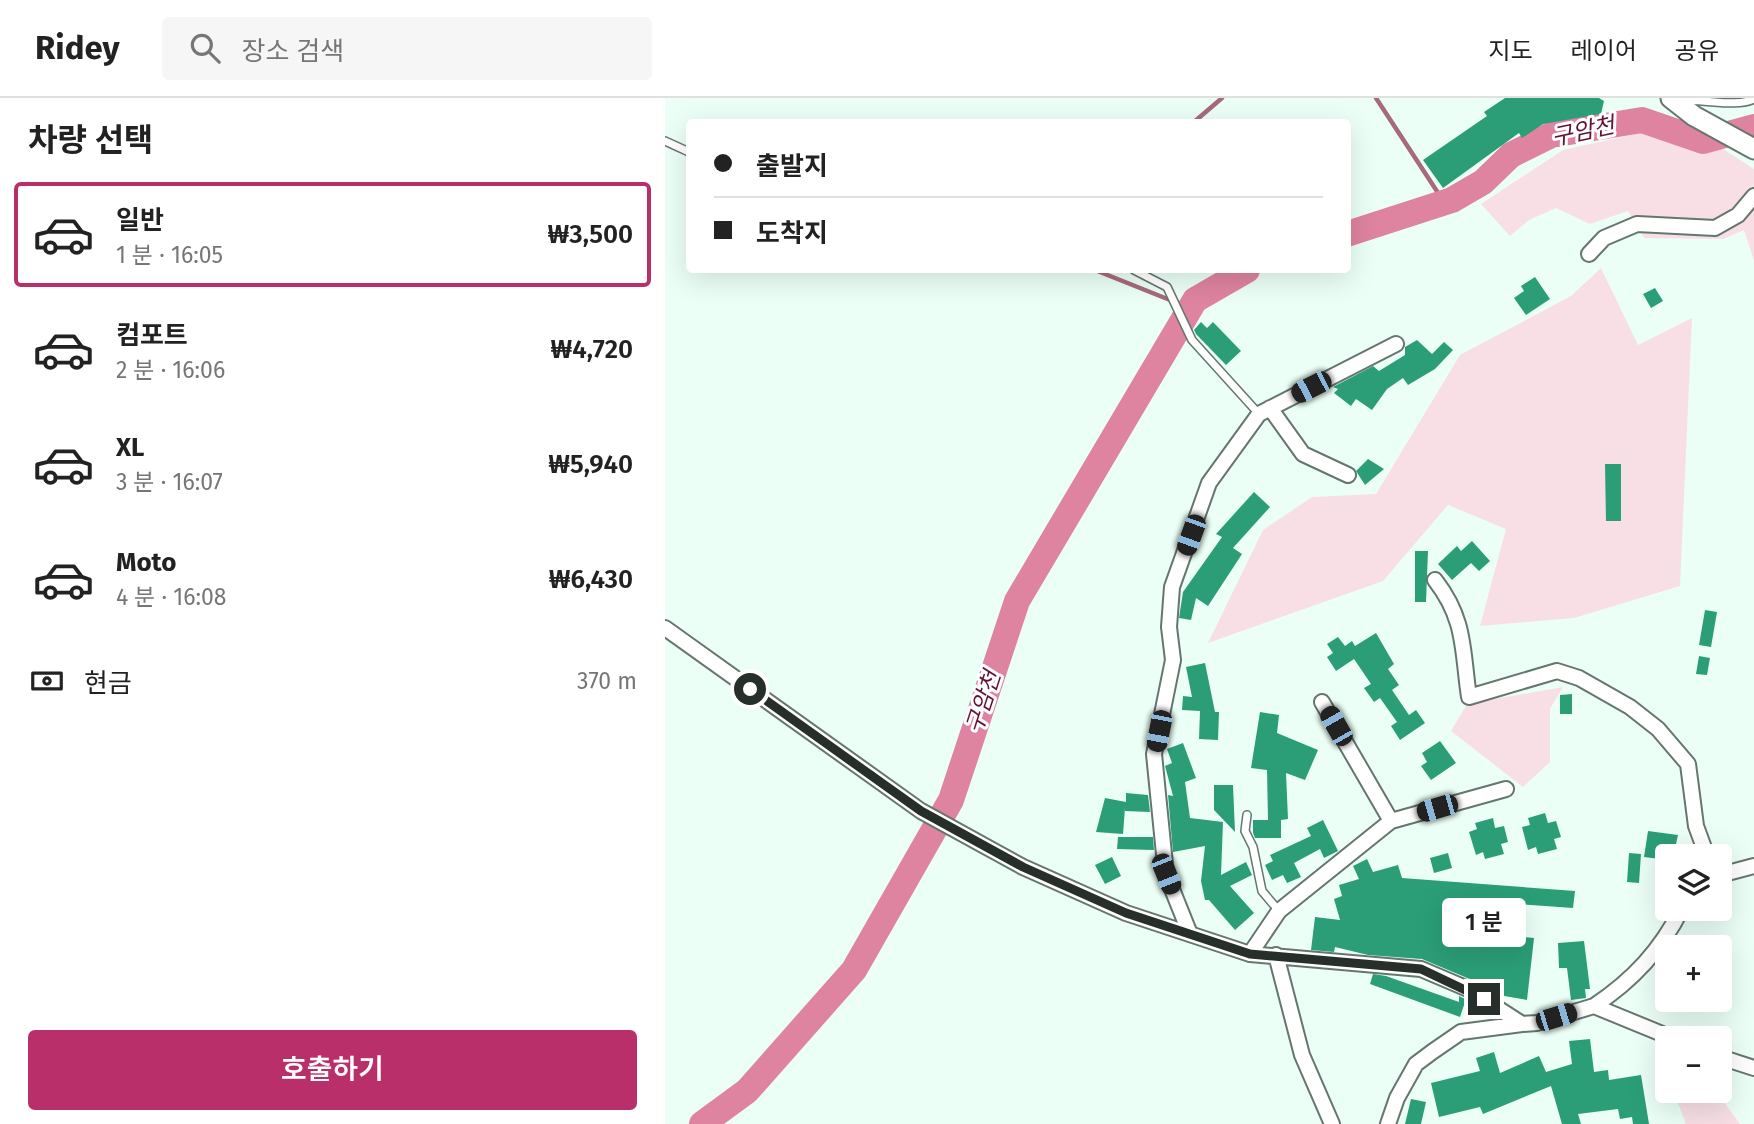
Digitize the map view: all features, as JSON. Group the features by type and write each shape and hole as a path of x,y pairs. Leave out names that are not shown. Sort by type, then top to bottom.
{"street":[{"path":"1673,100 1694,116 1754,149"},
{"path":"1590,254 1604,238 1637,224 1715,228 1738,215 1754,196"},
{"path":"1190,934 1166,874 1154,754 1173,660 1169,627 1172,587 1209,483 1264,411 1397,344"},
{"path":"1264,411 1303,454 1348,475"},
{"path":"1435,580 1447,596 1462,631 1469,697 1557,671 1579,678 1630,707 1658,729 1688,764 1696,826 1703,844"},
{"path":"665,628 921,811 1034,873 1126,913 1250,954 1421,969 1468,989 1522,1024"},
{"path":"1322,702 1391,821"},
{"path":"1250,954 1279,911 1391,821 1506,789"},
{"path":"1732,872 1754,866"},
{"path":"1388,1124 1397,1098 1416,1064 1431,1052 1461,1032 1537,1023 1594,1006 1624,986 1645,965 1674,921"},
{"path":"1276,955 1302,1055 1332,1124"},
{"path":"1594,1006 1655,1031"},
{"path":"1732,1061 1754,1068"}],"lane":[{"path":"1673,100 1698,98 1743,104 1754,99"},
{"path":"665,141 686,151"},
{"path":"1140,273 1167,287 1192,340 1264,411"},
{"path":"1247,815 1245,831 1253,847 1262,891 1279,911"}],"shaded area":[{"path":"1754,117 1754,135 1731,123"},
{"path":"1645,132 1701,150 1723,149 1754,169 1754,261 1744,230 1723,239 1644,238 1628,211 1590,224 1556,208 1529,220 1510,236 1481,204 1563,150"},
{"path":"1601,268 1638,345 1692,318 1680,586 1574,618 1480,626 1506,529 1448,505 1383,581 1208,643 1263,530 1312,497 1376,494 1460,355 1571,296"},
{"path":"1563,687 1550,709 1550,762 1523,787 1451,731 1467,704"},
{"path":"1678,1103 1725,1103 1740,1124 1686,1124"}],"building":[{"path":"1505,98 1599,98 1604,101 1601,114 1543,124 1522,138 1519,133 1443,188 1423,160 1487,116 1484,112"},
{"path":"1535,277 1550,299 1526,315 1514,298 1524,291 1521,286"},
{"path":"1655,288 1663,301 1651,308 1643,294"},
{"path":"1201,322 1207,328 1213,322 1241,351 1226,365 1196,334 1194,330"},
{"path":"1417,340 1432,354 1444,342 1453,350 1435,369 1408,385 1403,378 1387,389 1372,410 1356,399 1351,406 1334,393 1338,389 1333,387 1373,366 1379,371 1405,355 1405,347"},
{"path":"1368,459 1384,469 1365,485 1356,471"},
{"path":"1605,464 1621,464 1621,521 1606,521"},
{"path":"1254,492 1270,507 1233,548 1242,554 1208,606 1196,598 1191,620 1179,618 1183,592 1222,537 1216,534"},
{"path":"1472,541 1490,561 1479,571 1471,563 1452,580 1438,564 1457,546 1461,551"},
{"path":"1415,551 1428,551 1426,602 1415,602"},
{"path":"1705,610 1717,612 1711,647 1699,645"},
{"path":"1376,633 1394,664 1388,669 1399,685 1392,690 1409,715 1416,710 1425,723 1400,740 1391,726 1397,722 1380,698 1374,702 1364,688 1371,684 1354,659 1336,671 1327,657 1333,653 1327,644 1338,637 1345,646 1352,641 1355,646"},
{"path":"1699,656 1710,658 1707,675 1696,674"},
{"path":"1205,663 1215,712 1219,712 1218,740 1199,739 1200,711 1182,710 1183,696 1192,697 1186,667"},
{"path":"1572,694 1572,714 1560,714 1560,695"},
{"path":"1260,712 1279,715 1277,733 1318,750 1305,780 1286,773 1288,819 1281,820 1281,838 1255,838 1253,833 1253,820 1268,820 1267,770 1251,768"},
{"path":"1440,741 1456,763 1431,780 1421,766 1427,762 1422,753"},
{"path":"1183,743 1196,778 1185,782 1190,818 1223,822 1221,875 1246,862 1252,875 1230,886 1254,913 1235,930 1209,900 1205,900 1201,881 1205,846 1173,852 1168,795 1173,796 1165,766 1172,763 1167,749"},
{"path":"1214,785 1233,785 1235,832 1214,810"},
{"path":"1126,793 1148,795 1150,812 1125,811 1125,808 1123,834 1096,832 1105,798 1126,802"},
{"path":"1545,813 1548,823 1556,821 1561,837 1554,839 1557,849 1538,854 1536,847 1528,850 1522,827 1530,825 1528,818"},
{"path":"1493,818 1495,828 1504,826 1508,842 1501,844 1504,854 1485,859 1483,852 1476,855 1469,832 1477,829 1475,823"},
{"path":"1323,820 1338,851 1324,858 1320,849 1294,863 1301,877 1287,883 1283,875 1272,880 1265,865 1273,861 1270,855 1311,836 1307,828"},
{"path":"1648,831 1678,835 1676,844 1655,844 1655,858 1644,857"},
{"path":"1118,837 1153,837 1154,850 1117,849"},
{"path":"1448,853 1452,868 1434,873 1430,858"},
{"path":"1629,853 1641,854 1639,883 1627,882"},
{"path":"1112,857 1121,876 1105,884 1095,865"},
{"path":"1367,859 1373,872 1398,865 1402,878 1575,891 1573,908 1517,904 1513,936 1534,938 1527,1000 1493,994 1472,980 1422,959 1368,955 1335,947 1334,952 1311,950 1315,917 1340,920 1334,899 1342,896 1339,885 1359,879 1353,866"},
{"path":"1584,941 1590,989 1585,989 1586,998 1571,1000 1567,968 1559,968 1558,943"},
{"path":"1373,974 1386,976 1459,1002 1459,996 1466,999 1460,1017 1370,984"},
{"path":"1590,1039 1594,1072 1608,1070 1609,1080 1641,1075 1649,1124 1633,1124 1632,1117 1620,1119 1618,1109 1578,1114 1581,1124 1562,1124 1551,1086 1483,1114 1480,1107 1439,1117 1431,1083 1480,1071 1476,1058 1494,1052 1500,1073 1539,1056 1546,1072 1572,1064 1569,1041"},
{"path":"1411,1099 1426,1102 1421,1124 1405,1124"}],"waterway":[{"path":"1198,119 1222,98"},
{"path":"1376,98 1444,202"},
{"name":"구암천","path":"1351,233 1452,200 1483,182 1511,155 1551,135 1642,120 1703,141 1754,127"},
{"path":"1102,273 1190,308"},
{"name":"구암천","path":"702,1124 747,1091 854,970 951,800 1017,601 1195,300 1242,273"}],"route":[{"path":"750,689 921,811 1023,867 1126,913 1228,949 1250,954 1380,963 1421,969 1468,989 1484,999"}]}
